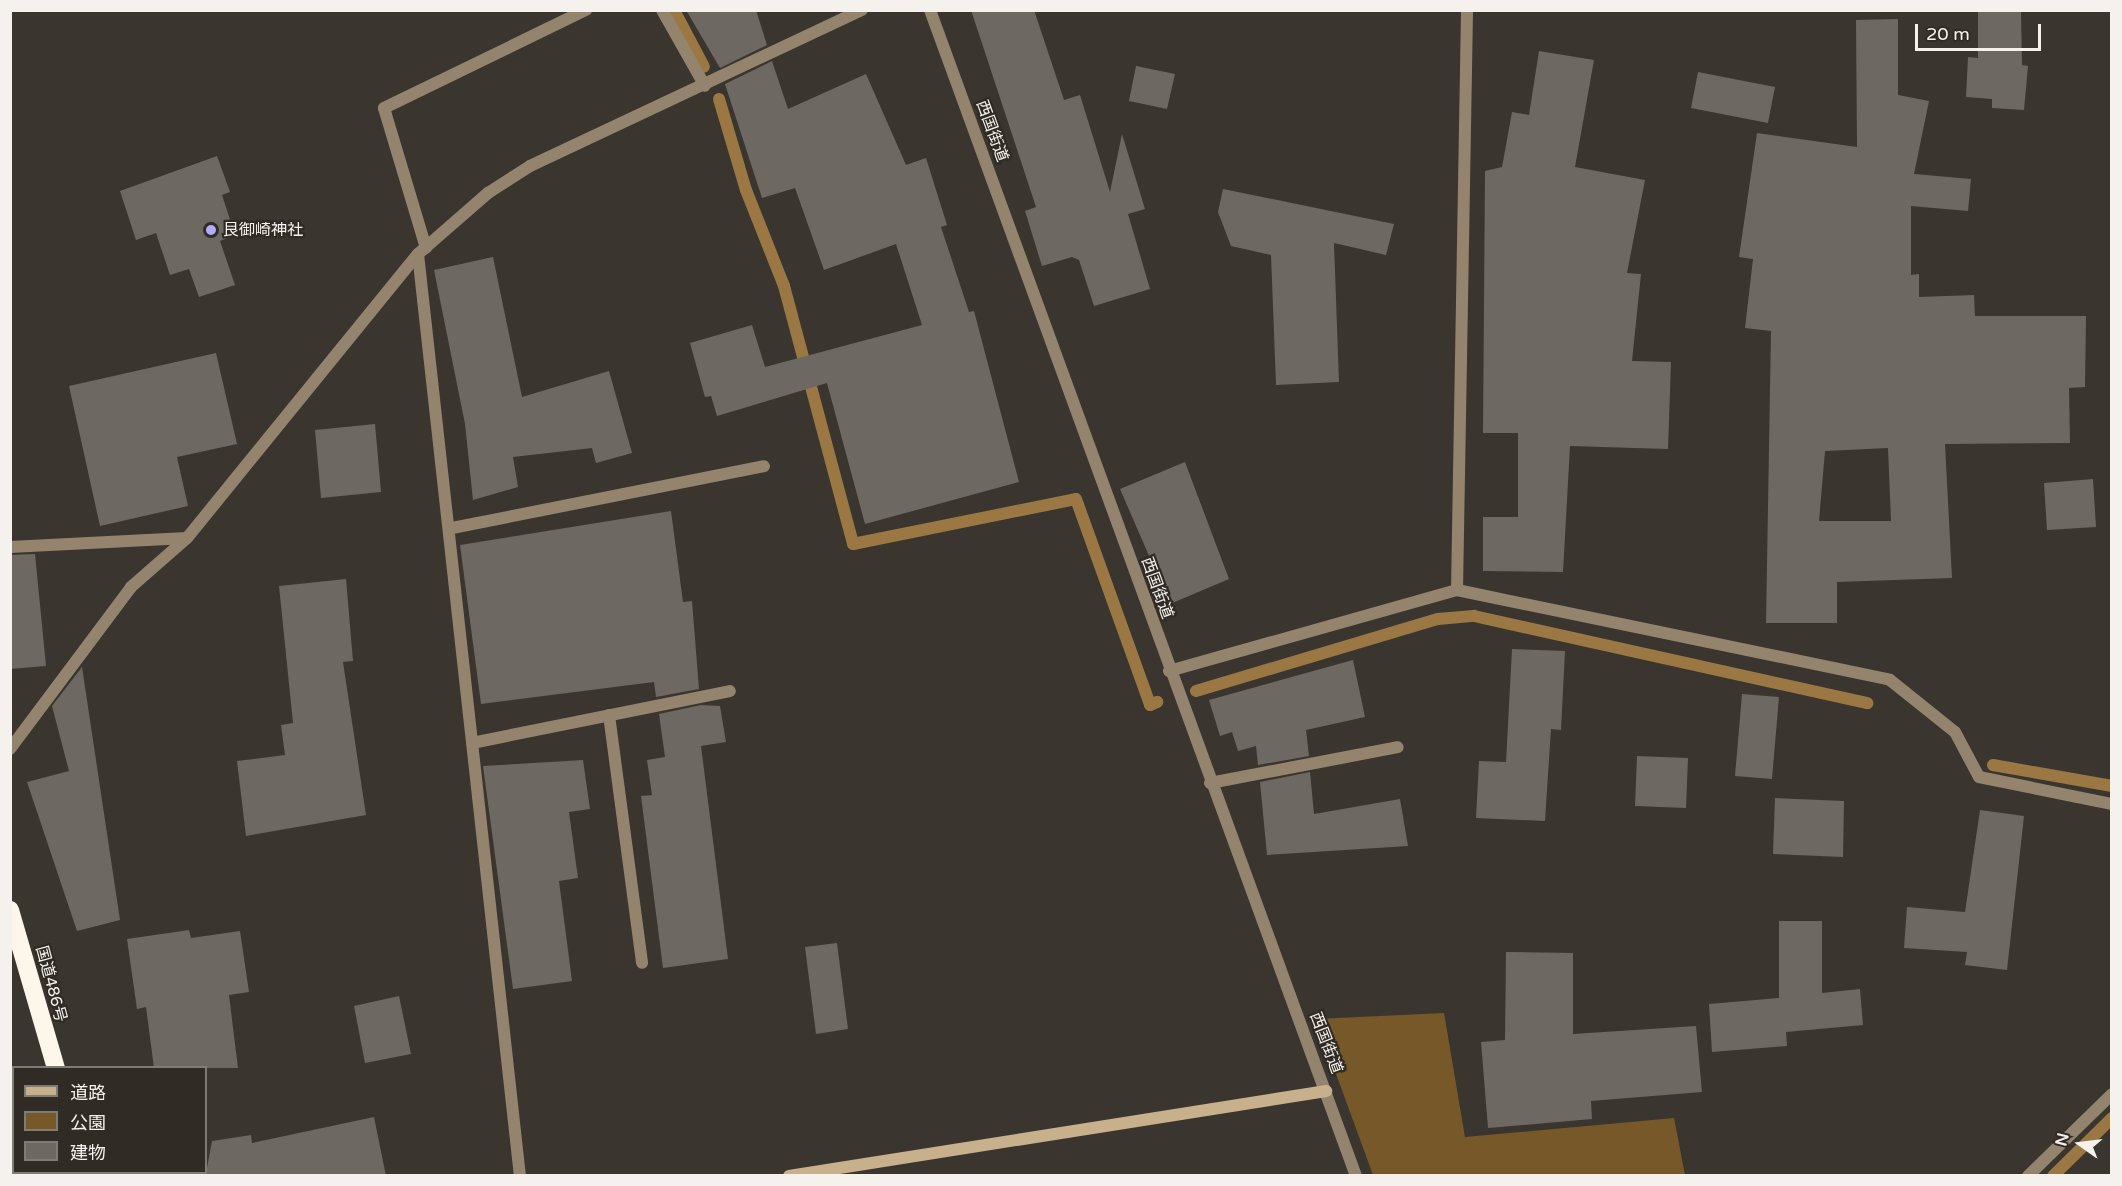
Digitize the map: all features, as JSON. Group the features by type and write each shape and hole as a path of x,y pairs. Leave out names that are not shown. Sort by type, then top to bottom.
{"highway":[{"name":"国道486号","path":"10,910 55,1066"}],"street":[{"path":"520,1176 448,544 452,528 422,251 384,108 586,10"},
{"path":"662,10 705,86"},
{"path":"10,749 131,587 187,538 422,251 488,193 530,166 705,86 862,10"},
{"name":"西国街道","path":"930,10 1169,671 1356,1176"},
{"path":"1457,590 1467,10"},
{"path":"452,528 764,466"},
{"path":"10,547 187,538"},
{"path":"1169,671 1457,590 1890,680 1955,732 1980,777 2112,804"},
{"path":"472,743 730,691"},
{"path":"609,715 642,963"},
{"path":"1210,783 1398,747"},
{"path":"789,1176 1326,1091"},
{"path":"2028,1176 2112,1094"}],"green space":[{"path":"1444,1013 1465,1137 1674,1118 1685,1175 1373,1175 1316,1019"}],"building":[{"path":"686,10 756,10 767,45 720,68"},
{"path":"971,10 1034,10 1064,100 1080,95 1110,192 1122,134 1145,209 1128,214 1150,289 1094,306 1079,260 1072,257 1042,266 1025,211 1036,207"},
{"path":"1978,10 2021,10 2022,65 2028,66 2024,110 1992,108 1992,99 1966,97 1968,57 1978,58"},
{"path":"1898,19 1898,95 1929,101 1914,174 1971,179 1968,211 1911,206 1911,275 1919,274 1919,297 1974,295 1975,316 2086,316 2085,387 2069,388 2070,443 1945,444 1952,578 1837,582 1837,623 1766,623 1771,331 1745,328 1753,259 1739,257 1757,133 1857,147 1856,20","holes":["1888,448 1891,521 1819,521 1825,451"]},
{"path":"1539,51 1594,60 1575,167 1645,180 1627,273 1641,274 1632,361 1671,362 1668,449 1570,446 1563,572 1483,571 1483,517 1518,517 1518,433 1483,433 1485,171 1502,167 1512,112 1529,115"},
{"path":"772,61 788,109 866,74 906,165 926,158 947,225 941,227 969,312 974,311 1019,482 865,524 827,383 717,416 711,396 705,397 690,343 752,325 765,367 922,325 896,244 824,270 795,188 762,198 725,84"},
{"path":"1136,66 1175,74 1167,109 1129,101"},
{"path":"1698,72 1775,87 1768,123 1691,108"},
{"name":"艮御崎神社","path":"217,156 230,192 222,195 235,235 220,241 235,285 199,297 189,269 170,275 156,233 136,240 120,191"},
{"path":"1223,189 1394,224 1386,255 1334,243 1339,382 1276,385 1271,255 1231,246 1218,212"},
{"path":"493,257 522,397 609,371 632,453 596,463 592,448 513,457 518,487 473,500 465,424 434,270"},
{"path":"216,353 237,444 177,457 188,506 100,526 69,386"},
{"path":"375,424 381,492 321,498 315,430"},
{"path":"1185,462 1229,579 1170,604 1120,489"},
{"path":"2093,479 2096,527 2047,530 2044,483"},
{"path":"671,511 683,602 692,601 699,689 656,697 654,682 481,704 460,545"},
{"path":"35,554 46,666 10,669 10,555"},
{"path":"346,579 353,661 343,662 366,815 246,836 237,761 285,755 281,725 293,723 279,586"},
{"path":"1512,649 1565,651 1561,730 1551,729 1545,821 1476,818 1479,761 1506,762"},
{"path":"1353,660 1365,717 1306,730 1309,756 1258,765 1256,746 1238,751 1232,732 1220,736 1209,700"},
{"path":"82,667 120,920 77,931 27,782 69,771 52,706"},
{"path":"1742,694 1779,697 1772,779 1735,776"},
{"path":"701,705 720,706 726,742 701,746 728,959 663,968 641,796 652,795 647,760 665,757 659,714"},
{"path":"1637,756 1688,758 1686,808 1635,806"},
{"path":"583,760 590,809 569,812 578,878 559,881 572,981 513,989 483,766"},
{"path":"1310,772 1314,814 1400,799 1408,846 1267,855 1260,782"},
{"path":"1775,798 1844,801 1843,857 1773,854"},
{"path":"1980,810 2024,816 2007,970 1965,965 1967,952 1904,948 1907,907 1965,912"},
{"path":"1779,921 1822,921 1822,993 1860,989 1863,1025 1786,1032 1787,1046 1712,1052 1709,1004 1779,998"},
{"path":"189,930 191,938 240,931 249,992 229,995 238,1068 154,1066 146,1007 137,1009 127,939"},
{"path":"837,943 848,1029 816,1034 805,947"},
{"path":"1506,952 1573,953 1573,1034 1696,1026 1702,1092 1591,1101 1592,1119 1488,1128 1481,1042 1505,1040"},
{"path":"399,996 411,1054 365,1063 354,1006"},
{"path":"374,1117 386,1176 170,1176 207,1174 212,1141 251,1135 252,1143"}],"waterway":[{"path":"674,10 704,67"},
{"path":"719,99 746,190 784,286 853,544 1076,499 1150,705 1157,702"},
{"path":"1196,691 1438,619 1474,616 1867,703"},
{"path":"1993,765 2112,786"},
{"path":"2053,1176 2112,1118"}],"place":[{"name":"艮御崎神社","path":"211,230"}]}
